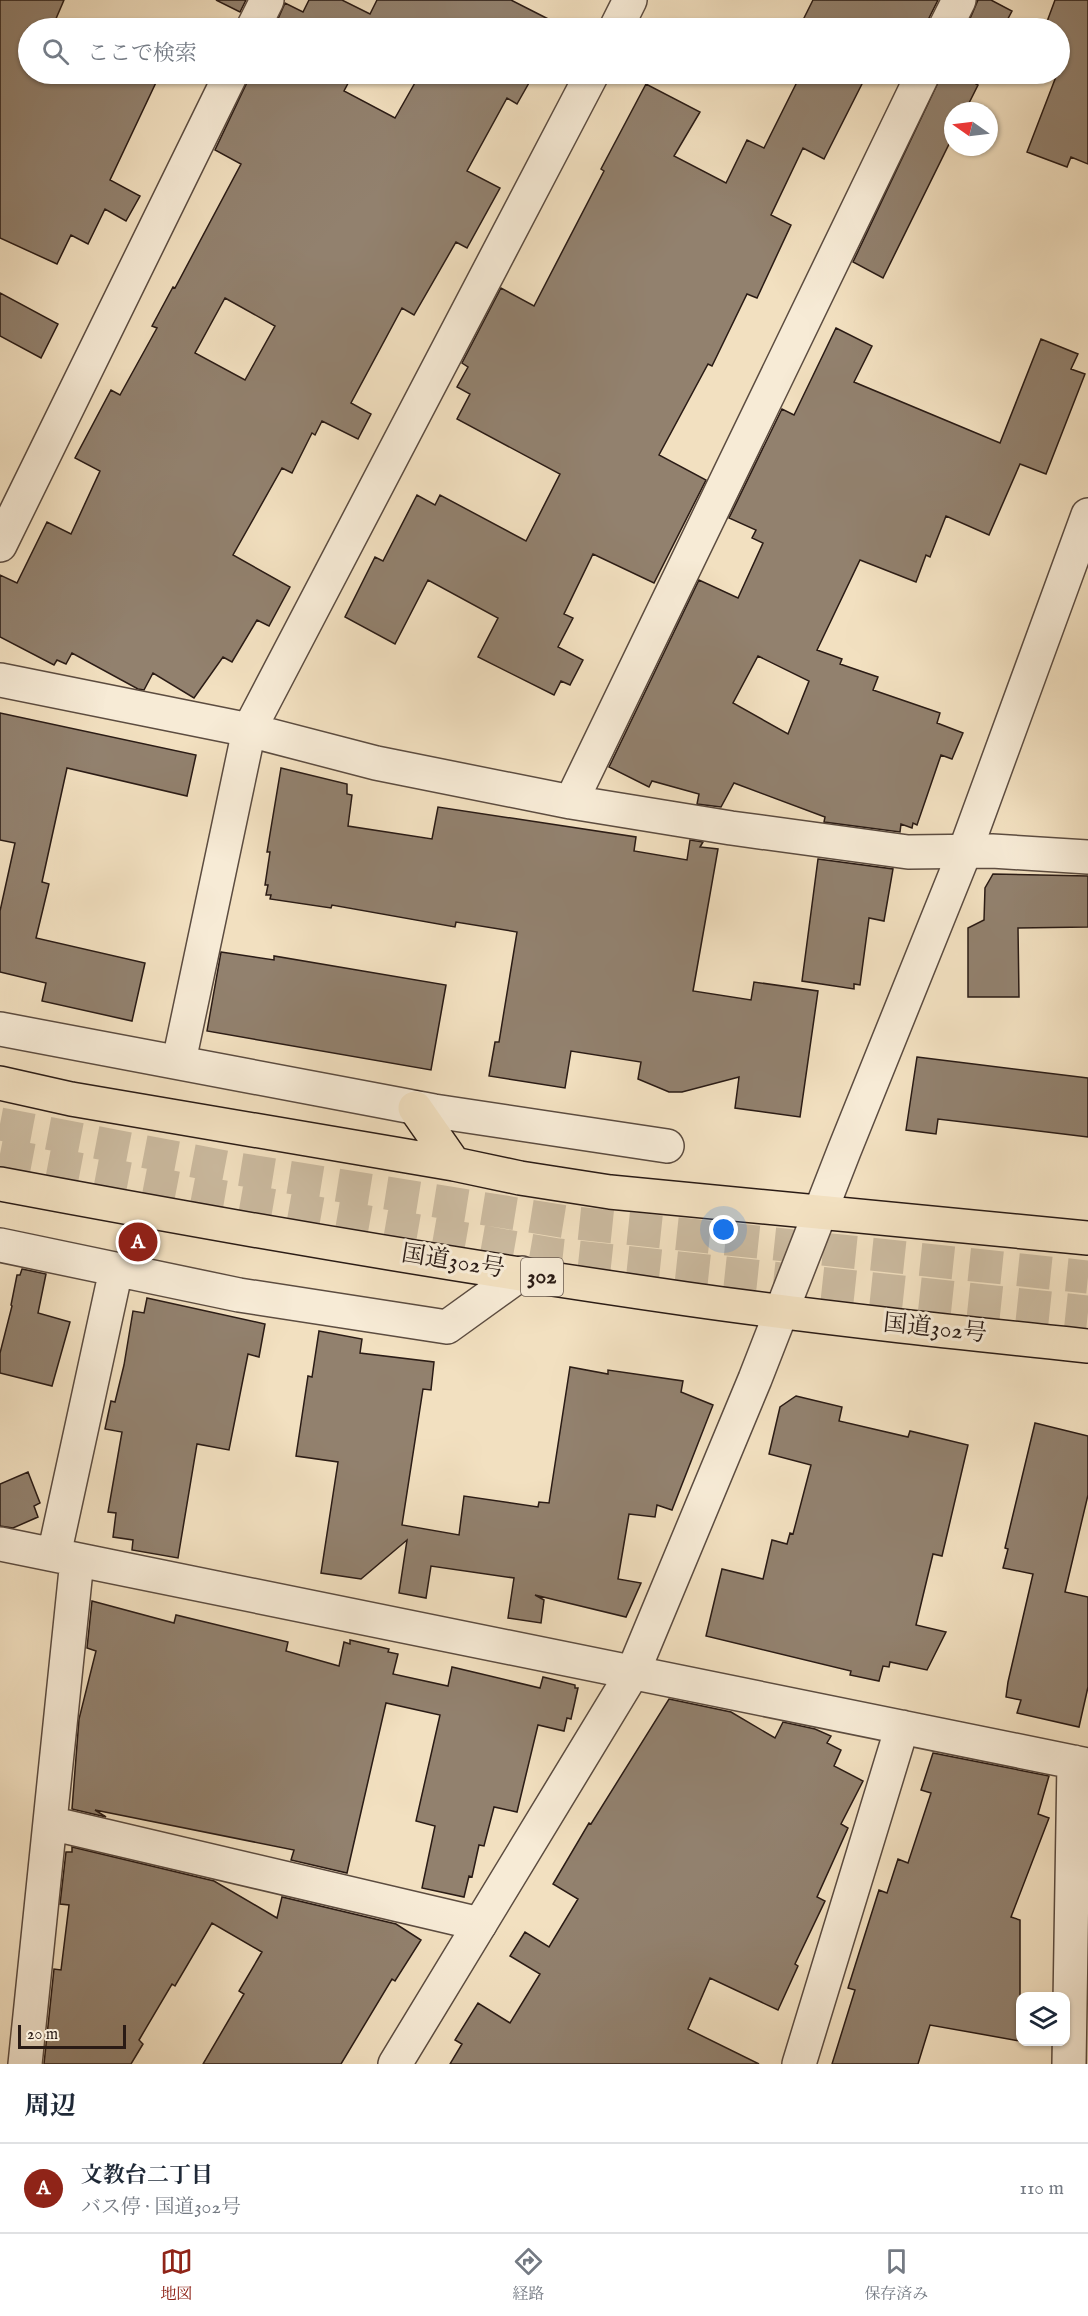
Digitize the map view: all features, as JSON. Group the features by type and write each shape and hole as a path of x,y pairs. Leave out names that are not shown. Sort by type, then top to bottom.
{"highway":[{"path":"0,1083 71,1099 610,1192 1088,1238"},
{"path":"415,1107 454,1164"},
{"name":"国道302号","path":"0,1184 253,1230 676,1298 1088,1346"},
{"path":"1055,1235 1088,1221"}],"street":[{"path":"259,18 267,0"},
{"path":"621,18 630,0"},
{"path":"950,18 959,0"},
{"path":"0,545 226,84"},
{"path":"179,1061 249,730 587,84"},
{"path":"571,802 918,84"},
{"path":"395,2064 633,1672 782,1311 965,851 1088,514"},
{"path":"0,680 249,730 376,764 571,802 731,828 908,852 965,851 1088,857"},
{"path":"0,1029 415,1107 667,1146"},
{"path":"0,1245 239,1295 447,1328 522,1273"},
{"path":"25,2064 50,1823 66,1557 116,1270"},
{"path":"0,1544 1081,1764 1068,2064"},
{"path":"799,2064 902,1727"},
{"path":"50,1823 480,1924"}],"building":[{"path":"0,0 64,0 56,18 18,18 18,84 155,84 110,180 140,196 126,221 105,209 88,244 71,235 57,264 0,238"},
{"path":"216,0 246,0 240,12"},
{"path":"309,0 342,0 370,14 377,0 511,0 546,18 278,18 285,3 303,12"},
{"path":"813,0 938,0 929,18 804,18"},
{"path":"978,0 991,0 1012,11 1008,18 970,18"},
{"path":"1055,0 1088,0 1088,164 1071,157 1067,167 1027,152 1053,84 1070,84 1070,18 1048,18"},
{"path":"246,84 348,84 344,91 395,118 414,84 528,84 517,104 507,98 467,171 500,188 467,248 456,242 414,315 402,308 351,403 371,414 358,439 322,421 315,435 312,433 292,473 282,468 233,555 290,587 269,626 257,620 232,662 223,657 194,698 153,673 144,690 138,689 72,653 66,664 57,660 54,665 0,637 0,575 17,583 47,522 71,534 100,471 75,458 111,390 120,395 157,328 152,326 173,287 175,288 241,164 215,150","holes":["225,298 275,326 245,380 195,353"]},
{"path":"646,84 700,112 674,156 726,183 747,140 764,148 796,84 862,84 824,159 803,148 771,215 791,225 757,298 747,294 712,366 708,364 659,455 706,480 654,583 593,554 564,614 573,618 558,647 583,660 570,685 561,681 554,695 478,657 498,618 428,580 395,644 345,617 375,557 383,561 417,495 435,505 440,495 526,541 560,474 457,419 470,394 457,387 468,367 462,363 501,288 534,306 604,171 601,169"},
{"path":"937,84 976,84 978,85 970,102 944,102 944,154 883,278 853,262"},
{"path":"0,293 58,324 41,358 0,336"},
{"path":"836,328 872,346 854,382 1000,443 1041,339 1078,354 1071,369 1085,374 1046,474 1020,464 989,535 946,516 930,557 926,555 916,582 860,560 817,650 842,659 840,664 878,677 873,690 940,713 937,723 963,733 952,759 941,755 917,825 913,823 912,828 901,824 900,832 824,822 825,817 734,783 721,807 697,804 699,794 652,781 649,787 609,767 699,580 738,598 763,543 752,538 756,530 729,518 782,409 794,415","holes":["758,656 809,681 788,734 733,703"]},
{"path":"0,713 196,755 187,796 67,768 42,882 49,884 36,938 145,963 132,1021 42,1001 46,983 0,972 0,911 15,843 0,840"},
{"path":"281,768 347,784 347,794 352,795 348,826 432,839 438,807 636,837 634,851 687,860 690,840 703,842 700,847 718,849 693,991 751,1000 754,982 818,991 800,1117 735,1108 739,1077 682,1092 669,1092 638,1079 641,1062 571,1051 565,1088 489,1076 495,1042 499,1042 517,932 456,922 455,927 332,905 331,908 270,899 271,895 266,895 268,885 265,885 270,852 267,852"},
{"path":"818,859 893,869 884,921 869,918 860,985 854,984 854,989 802,981"},
{"path":"993,874 1088,876 1088,927 1018,928 1019,997 968,997 968,928 984,920 985,888"},
{"path":"221,952 274,960 274,956 446,985 431,1070 207,1031"},
{"path":"917,1057 1088,1078 1088,1137 938,1119 936,1134 906,1130"},
{"path":"22,1269 46,1274 38,1313 70,1322 52,1386 0,1373 0,1353 17,1275 20,1275"},
{"path":"147,1298 265,1324 259,1357 248,1354 229,1450 197,1444 178,1558 132,1550 133,1540 113,1537 116,1513 108,1512 122,1432 105,1429 111,1401 115,1402 124,1365 133,1311 144,1313"},
{"path":"319,1331 362,1339 360,1353 434,1362 431,1390 423,1389 402,1525 459,1535 464,1496 538,1507 539,1502 549,1503 570,1367 608,1374 608,1370 683,1381 681,1392 713,1405 672,1510 657,1505 655,1517 629,1514 618,1579 641,1583 626,1617 535,1595 544,1600 541,1623 508,1618 514,1578 431,1566 426,1598 399,1593 407,1540 361,1579 321,1573 338,1462 296,1456 308,1376 312,1377"},
{"path":"796,1396 842,1407 839,1421 908,1437 910,1431 968,1445 942,1556 933,1554 916,1625 946,1632 927,1670 890,1662 889,1667 883,1666 879,1681 850,1675 851,1671 706,1636 722,1569 763,1579 772,1540 787,1544 790,1533 793,1534 811,1465 769,1454 780,1407"},
{"path":"1035,1423 1088,1436 1088,1495 1065,1592 1088,1597 1088,1687 1079,1727 1017,1713 1021,1700 1006,1697 1033,1574 1003,1568 1008,1549 1005,1548"},
{"path":"28,1472 40,1503 34,1506 38,1517 13,1528 0,1526 0,1484"},
{"path":"92,1601 174,1623 176,1615 288,1642 286,1651 339,1666 344,1642 350,1644 350,1640 389,1649 388,1652 398,1654 393,1674 448,1686 452,1667 540,1688 543,1677 575,1685 575,1688 578,1688 571,1719 567,1718 564,1731 538,1725 517,1812 494,1807 484,1846 479,1845 472,1877 469,1876 464,1897 422,1888 435,1826 416,1821 440,1715 386,1703 347,1873 291,1860 294,1850 95,1810 106,1817 72,1809 79,1719 96,1651 87,1648"},
{"path":"669,1699 731,1712 775,1738 783,1722 815,1729 831,1736 827,1743 841,1750 834,1766 863,1781 841,1824 848,1828 817,1897 825,1901 795,1964 798,1966 778,2010 710,1978 688,2029 759,2064 450,2064 462,2044 455,2040 478,2003 510,2023 540,1974 510,1956 525,1932 549,1947 578,1899 553,1884 589,1823 591,1824"},
{"path":"933,1753 1049,1776 1038,1814 1049,1818 1011,1917 1020,1920 1020,1992 1016,1992 1016,2040 930,2025 918,2064 832,2064 855,1990 848,1988 879,1890 887,1893 898,1859 908,1863 931,1793 921,1790"},
{"path":"72,1847 214,1881 277,1918 282,1897 396,1924 421,1940 395,1981 392,1979 341,2064 203,2064 244,1994 239,1991 262,1952 212,1923 175,1986 172,1984 139,2040 143,2044 131,2064 44,2064 54,1969 61,1970 69,1905 60,1904 66,1852 72,1852"}],"tunnel":[{"path":"0,1124 225,1167 567,1222 1088,1277"},
{"path":"0,1154 219,1196 558,1255 1088,1312"}],"place":[{"name":"文教台二丁目","path":"138,1242"}]}
